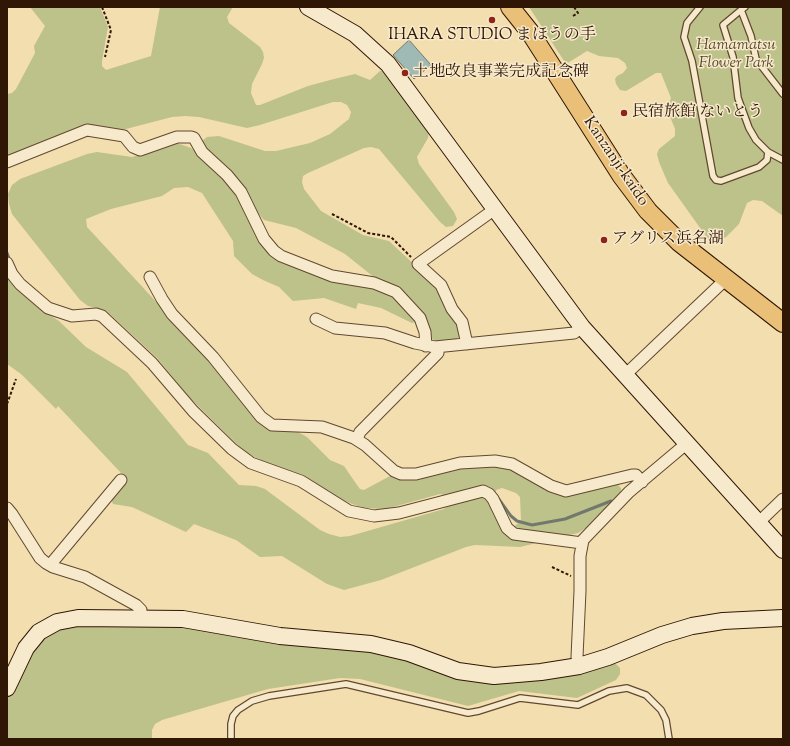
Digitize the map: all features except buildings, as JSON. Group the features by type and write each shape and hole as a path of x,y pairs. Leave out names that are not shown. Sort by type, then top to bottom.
{"main road":[{"name":"Kanzanji-kaido","path":"510,7 530,32 638,200 668,232 783,324"}],"street":[{"path":"308,7 355,34 388,64 582,328 783,550"},
{"path":"7,162 88,130 124,136 133,147 140,150 177,137 194,138 202,152 227,175 241,192 264,239 274,251 281,256 332,276 374,284 396,292 420,318 425,332 426,346"},
{"path":"467,344 462,322 452,309 441,285 418,264 495,209"},
{"path":"7,263 12,274 20,284 48,308 72,316 96,314 107,320 160,371 193,411 232,450 251,463 301,481 349,511 374,516 399,513 476,491 482,491 489,494 493,499 507,528 514,534 582,543"},
{"path":"150,277 172,314 218,364 266,422 279,426 322,427 356,439 394,471 401,474 416,474 460,464 495,461 512,464 551,486 566,491 632,475 636,475 642,482"},
{"path":"624,376 726,279"},
{"path":"316,320 335,328 385,333 426,346 438,347 574,333 582,328"},
{"path":"356,439 360,432 438,353 438,347"},
{"path":"579,666 577,657 580,552 582,543 588,533 629,492 686,444"},
{"path":"50,565 121,480"},
{"path":"758,522 783,499"},
{"path":"7,508 40,558 50,565 85,577 136,604 140,610 141,618"},
{"path":"7,688 26,648 35,636 48,626 57,622 78,618 183,619 275,635 372,644 409,653 458,671 482,675 527,674 579,666 608,657 662,635 692,626 723,621 783,618"}],"lane":[{"path":"700,7 687,23 684,37 692,61 714,176 716,180 721,181 759,167 767,160 768,152"},
{"path":"783,94 756,59 743,9 723,25 731,47 737,94 743,114 756,140 768,152 783,160"},
{"path":"231,739 231,724 233,716 238,710 252,701 269,696 346,684 468,713 520,698 578,705 609,691 627,688 646,695 661,710 666,720 669,739"}],"path":[{"path":"102,7 111,30 105,57"},
{"path":"573,16 578,13 574,7"},
{"path":"332,214 368,233 391,237 418,264"},
{"path":"7,404 16,379"},
{"path":"552,567 572,577 580,577"}],"green space":[{"path":"30,7 100,7 108,27 102,61 102,66 106,70 151,56 160,7 233,7 227,17 229,23 260,47 263,52 264,58 262,64 252,84 251,93 256,105 260,105 308,86 355,74 370,80 380,71 384,71 429,132 428,138 417,157 419,164 454,212 457,219 453,226 446,227 440,222 379,149 371,147 364,148 303,176 302,182 304,189 321,211 363,235 389,241 436,285 457,321 461,336 455,340 433,341 430,331 375,278 345,254 296,228 264,220 257,212 245,189 205,149 202,141 207,137 219,136 265,151 276,151 310,143 330,134 349,119 351,112 347,105 341,102 333,102 247,128 199,117 185,116 172,117 122,130 97,126 7,157 7,94 12,93 16,89 35,53 34,46 45,26"},
{"name":"Hamamatsu Flower Park","path":"529,7 783,7 783,216 762,201 753,200 747,203 739,224 726,237 717,241 708,239 668,183 659,162 657,154 659,149 675,136 675,129 669,114 669,104 671,98 661,73 656,73 626,91 620,90 616,84 615,79 617,76 623,73 627,68 625,63 618,58 599,56 587,51 566,64"},
{"path":"177,143 191,148 219,173 238,195 265,248 393,296 416,322 412,323 381,308 358,303 356,309 324,298 293,301 279,287 252,274 234,256 233,241 202,193 188,187 174,188 162,196 111,209 86,219 87,227 210,360 259,419 296,431 307,437 330,460 344,466 360,489 364,490 390,476 503,465 549,490 617,484 621,488 621,493 591,525 578,533 520,547 475,545 466,547 381,580 344,590 327,584 282,556 260,557 236,540 194,524 186,532 132,507 113,504 111,499 124,480 122,474 58,406 56,409 21,374 7,364 7,272 38,307 59,321 86,347 127,372 188,445 208,453 239,485 256,486 265,489 320,530 340,537 350,536 444,509 449,502 444,495 440,494 386,509 363,508 342,500 304,475 263,461 245,452 191,399 157,358 111,315 105,310 88,306 80,300 12,214 8,194 12,185 20,179 87,154 97,152 132,157","holes":["502,488 516,493 520,497 521,520 515,526 511,526 496,495 496,490"]},
{"path":"169,625 395,656 444,673 610,663 616,664 620,668 620,674 616,680 577,698 519,691 468,706 360,679 340,678 268,689 162,720 155,724 152,730 152,739 7,739 7,700 32,651 37,644 51,632 69,626"}],"water":[{"path":"409,40 431,65 414,79 393,55"}],"waterway":[{"path":"7,253 10,261"},
{"path":"496,495 511,516 517,521 532,525 565,519 611,501"}],"place":[{"name":"IHARA STUDIO まほうの手","path":"492,20"},
{"name":"土地改良事業完成記念碑","path":"405,73"},
{"name":"民宿旅館 ないとう","path":"624,113"},
{"name":"アグリス浜名湖","path":"604,240"}]}
